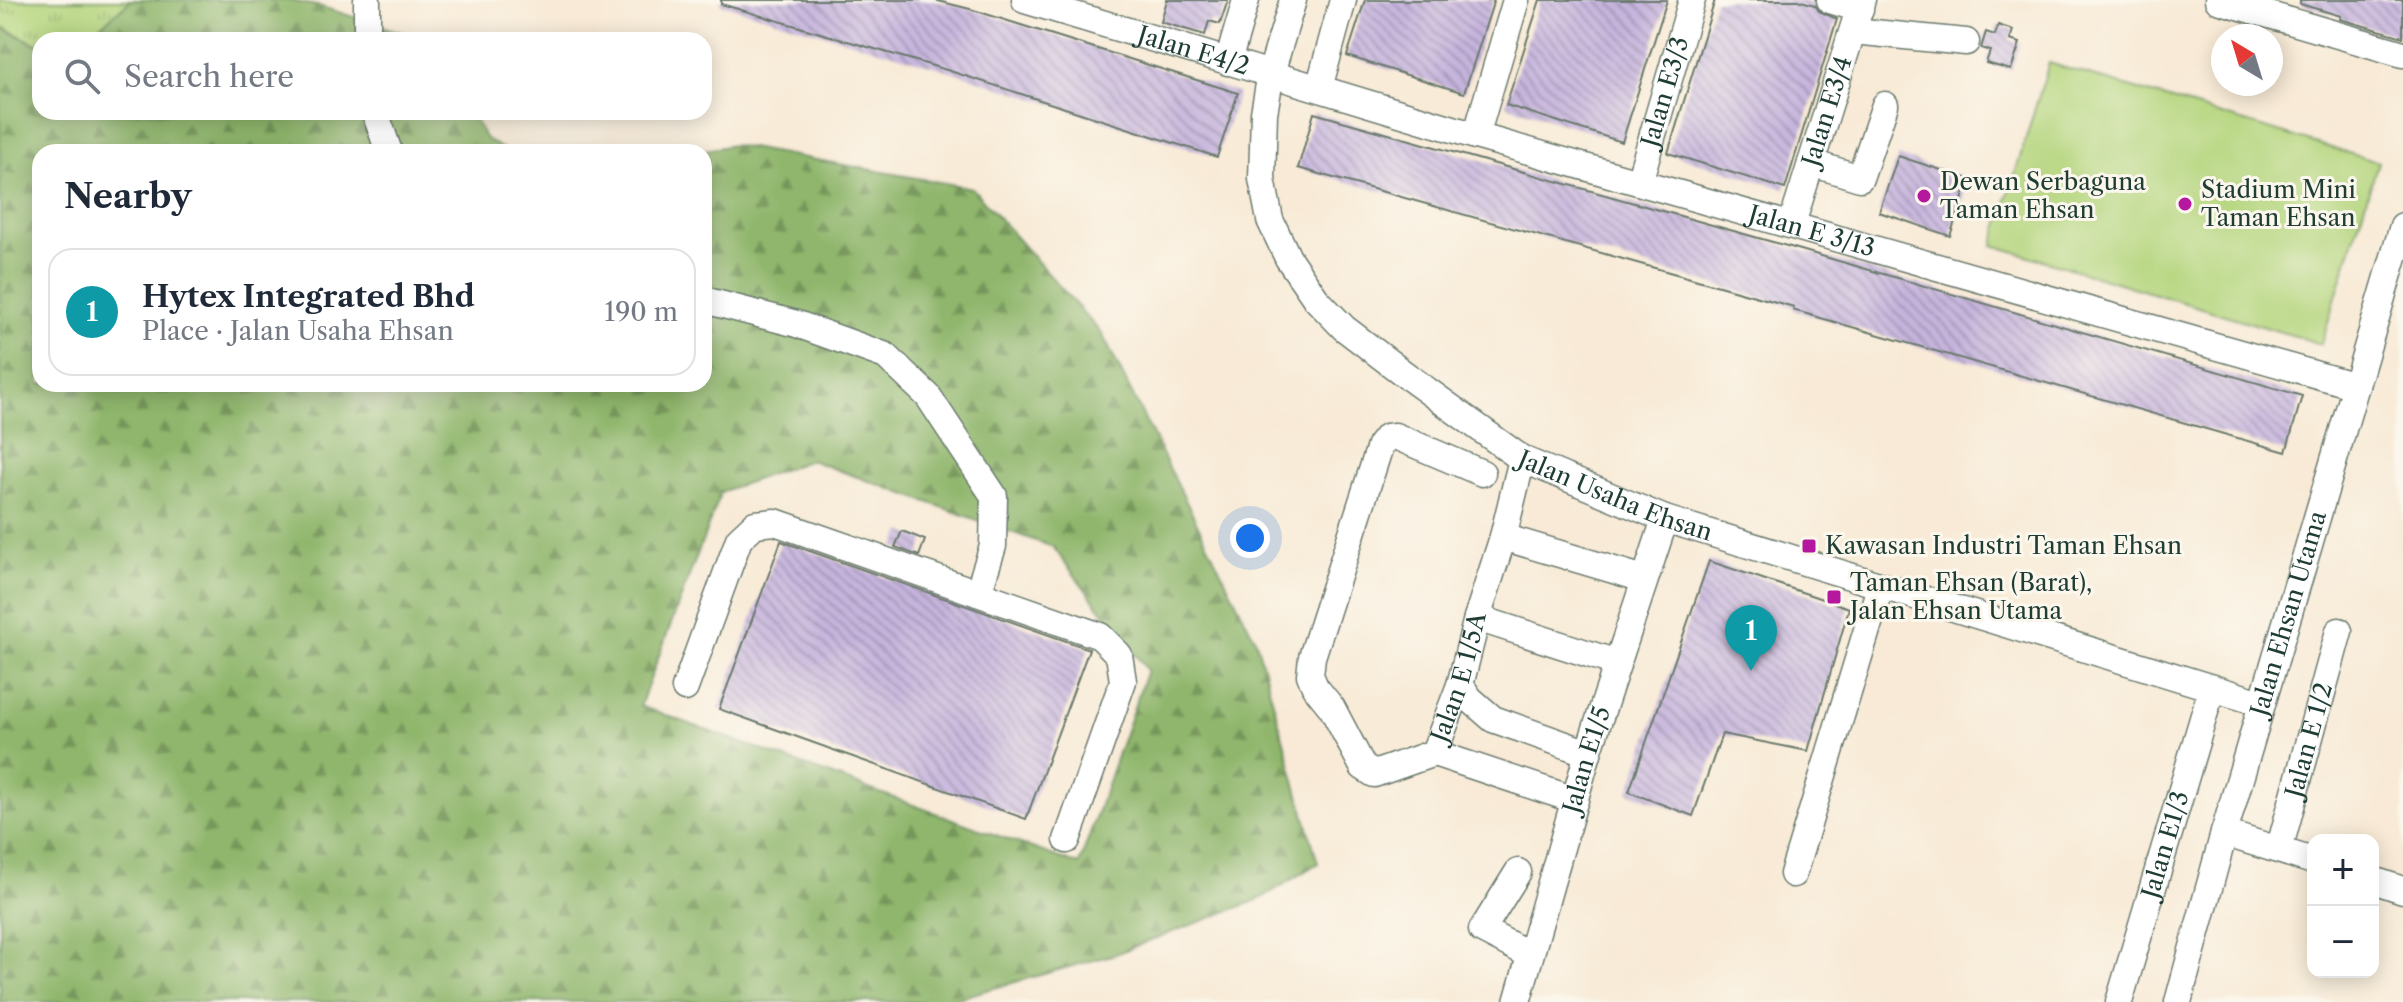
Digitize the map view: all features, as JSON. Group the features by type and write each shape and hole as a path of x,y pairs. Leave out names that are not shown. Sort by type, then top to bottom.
{"street":[{"path":"367,0 367,32"},
{"name":"Jalan E4/2","path":"1025,0 1077,7 1228,62 1271,73"},
{"path":"1228,62 1246,0"},
{"name":"Jalan Usaha Ehsan","path":"1293,0 1271,73 1264,113 1262,179 1270,220 1301,281 1344,328 1522,459 1665,519 2261,703"},
{"path":"1319,88 1343,0"},
{"path":"1476,136 1516,0"},
{"name":"Jalan E3/3","path":"1639,182 1692,0"},
{"path":"1830,0 1858,13 1966,42"},
{"path":"2218,0 2293,10 2403,54"},
{"name":"Jalan E3/4","path":"1792,224 1858,13"},
{"name":"Jalan E 3/13","path":"1271,73 1476,136 2356,386"},
{"path":"1811,163 1860,178 1885,105"},
{"path":"378,120 386,144"},
{"name":"Jalan Ehsan Utama","path":"2178,1002 2261,703 2403,226"},
{"path":"712,302 797,324 886,356 928,396 994,496 993,546 978,593"},
{"path":"1434,753 1374,774 1363,767 1332,708 1315,687 1310,675 1312,657 1380,446 1387,437 1395,436 1482,473"},
{"name":"Jalan E 1/5A","path":"1522,459 1460,685 1434,753 1575,800"},
{"name":"Jalan E1/5","path":"1517,1002 1588,753 1665,519"},
{"path":"685,688 739,539 755,524 775,522 1100,636 1119,655 1123,681 1067,840"},
{"path":"1503,537 1644,579"},
{"path":"1793,874 1880,587"},
{"path":"1477,618 1617,663"},
{"name":"Jalan E 1/2","path":"2279,850 2339,631"},
{"path":"1460,685 1470,699 1493,719 1588,753"},
{"name":"Jalan E1/3","path":"2119,1002 2212,688"},
{"path":"2224,833 2307,859"},
{"path":"1518,872 1482,930 1530,955"},
{"path":"2379,882 2403,890"}],"green space":[{"path":"0,0 131,0 93,32 32,32 32,42 0,26"},
{"path":"131,0 287,0 322,7 401,32 93,32"},
{"path":"0,27 32,42 32,120 475,120 486,139 494,144 32,144 32,392 712,392 712,149 733,145 972,188 1102,334 1256,641 1318,863 1260,899 1112,955 944,1002 0,1002","holes":["810,460 1053,547 1147,670 1079,865 640,706 721,492"]},
{"name":"Stadium Mini Taman Ehsan","path":"2049,63 2378,162 2321,344 1993,245"}],"building":[{"path":"721,0 934,0 1238,93 1217,157 950,71 721,4"},
{"path":"1167,0 1228,0 1220,24 1209,21 1205,35 1161,22"},
{"path":"1365,0 1494,0 1464,93 1347,56"},
{"path":"1540,0 1667,0 1622,142 1506,105"},
{"path":"1715,0 1798,0 1815,5 1819,11 1837,19 1785,189 1668,153"},
{"path":"2300,0 2403,0 2403,37 2340,19 2341,16 2300,4"},
{"path":"1998,25 2013,30 2010,40 2020,43 2011,70 1986,63 1990,51 1981,48 1986,32 1995,35"},
{"path":"1314,113 2302,396 2286,452 1793,310 1794,307 1298,168"},
{"name":"Dewan Serbaguna Taman Ehsan","path":"1898,156 1969,179 1950,236 1879,212"},
{"path":"902,531 925,540 919,556 895,547"},
{"path":"781,541 1089,649 1026,819 719,709"},
{"path":"1709,561 1849,608 1808,751 1722,734 1693,816 1629,792"}],"place":[{"name":"Dewan Serbaguna Taman Ehsan","path":"1924,196"},
{"name":"Stadium Mini Taman Ehsan","path":"2185,204"},
{"name":"Kawasan Industri Taman Ehsan","path":"1809,546"},
{"name":"Taman Ehsan (Barat), Jalan Ehsan Utama","path":"1834,597"},
{"name":"Hytex Integrated Bhd","path":"1751,671"}]}
